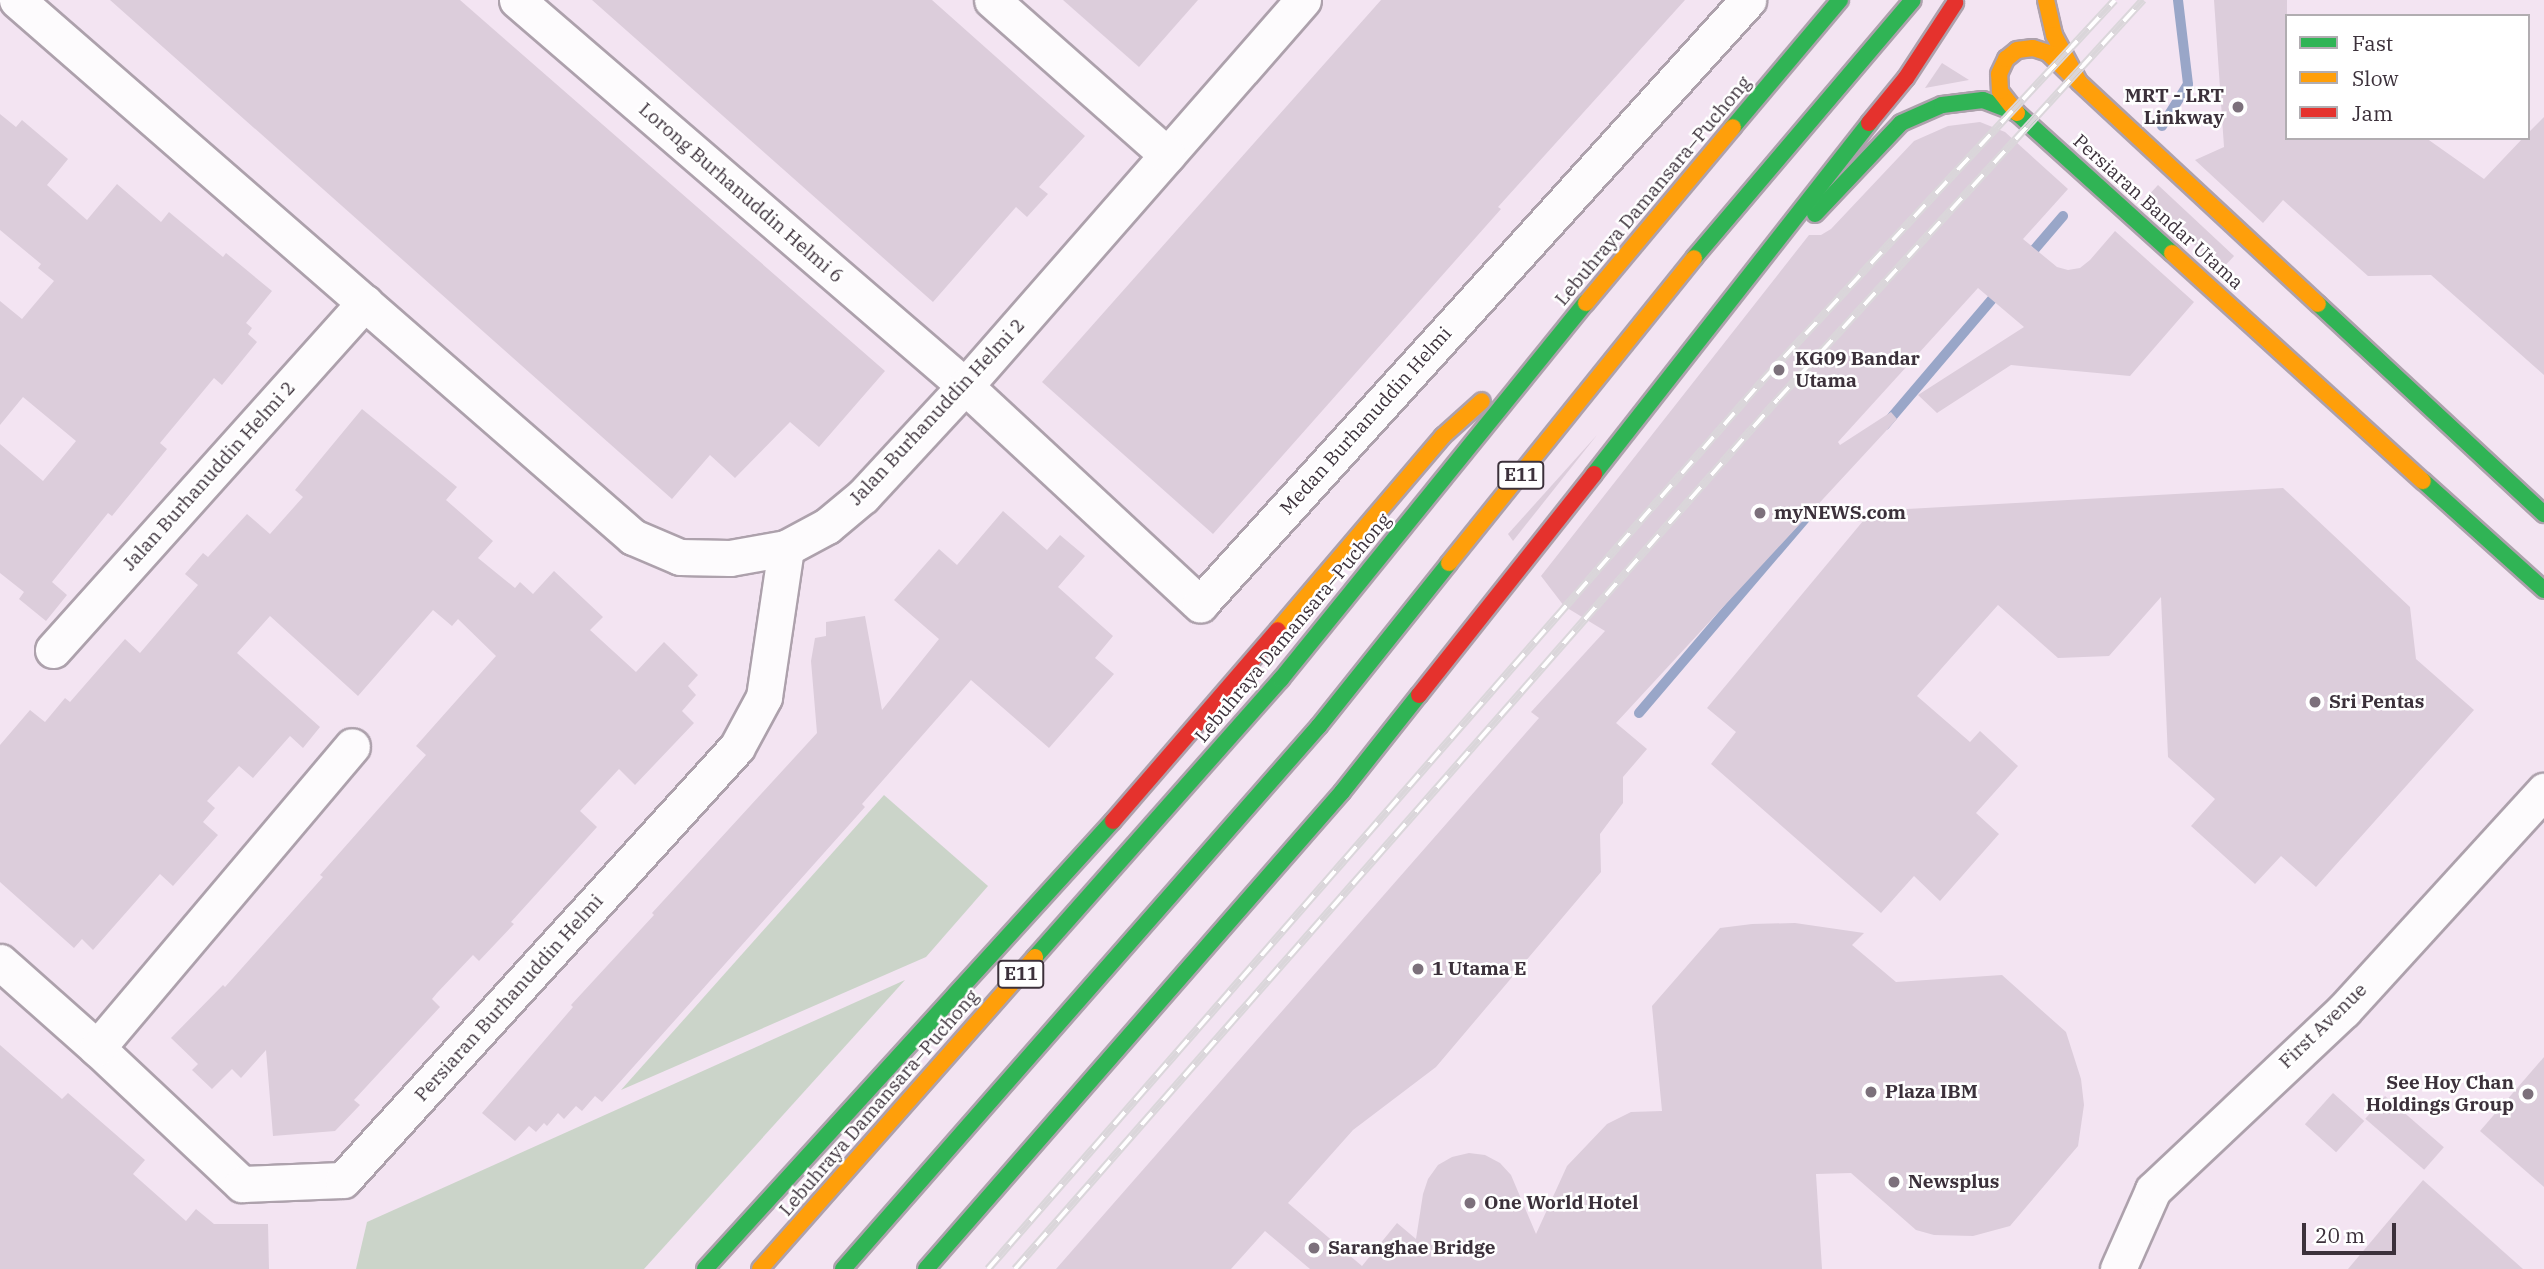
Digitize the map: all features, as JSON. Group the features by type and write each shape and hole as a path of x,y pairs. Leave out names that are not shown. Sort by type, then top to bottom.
{"main road":[{"name":"Lebuhraya Damansara–Puchong","path":"760,1269 1282,679 1576,315 1840,0"},
{"name":"E11","path":"843,1269 1318,726 1747,194 1913,0"},
{"name":"Persiaran Bandar Utama","path":"2046,0 2054,35 2079,82 2326,320 2544,514"},
{"path":"1905,48 1957,2"},
{"path":"926,1269 1342,792 1731,301 1821,182 1906,78 1957,2"},
{"path":"2017,113 2000,91 1999,74 2017,50 2033,48 2048,53 2079,82"},
{"name":"Persiaran Bandar Utama","path":"1731,301 1901,123 1942,105 1983,100 2017,113 2294,356 2544,590"},
{"path":"1747,194 1797,163"},
{"path":"705,1269 1142,789 1443,436 1576,315"}],"street":[{"name":"Jalan Burhanuddin Helmi 2","path":"17,0 633,537 680,557 730,558 786,548 827,526 863,496 965,386 1303,0"},
{"name":"Lorong Burhanuddin Helmi 6","path":"517,0 965,386"},
{"path":"992,0 1167,155"},
{"name":"Medan Burhanuddin Helmi","path":"965,386 1200,604 1748,0"},
{"name":"Jalan Burhanuddin Helmi 2","path":"53,650 365,302"},
{"name":"Persiaran Burhanuddin Helmi","path":"0,962 97,1048 242,1184 343,1180 737,747 764,697 786,548"},
{"path":"97,1048 352,746"},
{"name":"First Avenue","path":"2118,1269 2153,1190 2344,1010 2544,791"}],"shaded area":[{"path":"884,795 988,886 926,957 621,1090"},
{"path":"905,980 644,1269 356,1269 367,1222"}],"building":[{"path":"110,0 460,0 885,371 819,447 790,422 735,478 710,455 672,499"},
{"path":"592,0 932,0 1085,136 1039,187 1048,194 1027,217 1016,207 933,302"},
{"path":"1063,0 1198,0 1139,67"},
{"path":"1381,0 1685,0 1498,207 1501,209 1213,534 1042,382"},
{"path":"2214,0 2287,0 2285,140 2429,140 2484,179 2521,140 2530,140 2530,131 2544,117 2544,375 2431,275 2368,276 2283,200 2263,223 2195,160 2224,147"},
{"path":"1942,63 1969,80 1925,88"},
{"path":"0,114 16,127 22,120 68,159 47,185 87,220 117,184 161,222 169,212 223,257 226,253 272,291 246,323 252,328 248,334 257,342 222,385 214,378 160,443 167,449 112,516 108,513 52,582 67,595 46,621 19,599 24,592 0,573 0,444 43,481 76,441 23,397 0,425 0,301 22,319 54,281 38,268 41,264 0,230"},
{"path":"1980,122 2005,132 2068,189 2023,239 2057,267 2068,270 2080,268 2090,260 2115,231 2194,302 2130,376 2011,365 1937,413 1918,395 2024,327 1978,288 1838,442 1840,445 1891,412 1897,419 1616,723 1647,749 1623,777 1623,803 1600,834 1601,872 1436,1067 1353,1130 1288,1203 1362,1266 1397,1223 1416,1239 1423,1194 1428,1179 1438,1165 1452,1157 1469,1153 1485,1155 1500,1163 1511,1175 1536,1234 1567,1166 1607,1124 1631,1112 1662,1111 1652,1006 1720,928 1752,924 1795,923 1864,933 1852,945 1896,982 2002,975 2066,1032 2081,1079 2084,1105 2078,1146 2010,1226 1973,1236 1934,1235 1916,1230 1851,1173 1816,1174 1822,1269 1310,1269 1265,1231 1231,1269 1056,1269 1539,718 1531,712 1605,631 1564,606 1541,576 1809,235 1821,235 1831,229 1914,141 1948,126"},
{"path":"2158,185 2234,256 2221,270 2145,199"},
{"path":"362,409 457,487 446,500 493,541 478,558 515,588 520,582 533,594 554,571 603,617 590,630 636,672 664,642 698,675 688,686 696,695 682,711 694,723 635,785 619,769 580,811 597,827 479,961 473,955 437,993 432,999 440,1007 354,1100 360,1105 335,1131 273,1136 266,1050 241,1078 232,1069 212,1089 192,1070 198,1064 171,1038 223,985 225,987 323,877 320,875 426,755 416,746 496,656 458,619 452,626 433,610 358,696 270,616 237,653 320,727 303,748 290,736 253,778 239,766 207,801 215,808 203,822 218,835 173,886 160,874 93,950 82,939 74,948 0,882 0,745 30,710 45,722 65,698 70,702 125,639 140,653 198,585 185,574 203,553 208,557 247,514 270,534 303,497 295,490"},
{"path":"1597,435 1513,541 1508,534"},
{"name":"Sri Pentas","path":"2283,488 2410,607 2416,659 2474,710 2316,887 2281,856 2255,884 2191,826 2215,799 2168,757 2161,597 2109,656 2058,658 1998,605 1917,696 1970,742 1980,731 2018,766 1976,813 1999,834 1940,901 1914,876 1881,913 1711,764 1736,732 1707,708 1863,521 1907,509"},
{"path":"1003,511 1047,550 1060,535 1085,556 1058,587 1113,636 1095,658 1114,674 1049,748 971,680 862,804 865,807 602,1102 595,1096 582,1111 576,1106 564,1119 558,1113 547,1126 544,1123 536,1132 529,1126 515,1141 482,1113 573,1007 571,1005 654,915 652,913 817,733 811,661 815,638 826,636 826,622 865,616 882,710 939,639 894,600 939,549 957,565"},
{"path":"0,1045 62,1099 68,1093 145,1160 133,1174 186,1221 196,1209 214,1224 268,1224 269,1269 0,1269"},
{"name":"See Hoy Chan Holdings Group","path":"2544,1057 2544,1187 2480,1131"},
{"path":"2333,1093 2364,1121 2336,1152 2305,1124"},
{"path":"2385,1096 2444,1147 2424,1170 2365,1119"},
{"path":"2423,1180 2523,1269 2348,1269"}],"waterway":[{"path":"2162,126 2188,84 2178,0"},
{"path":"2028,257 2063,216"},
{"path":"1885,425 2000,290"},
{"path":"1639,713 1816,506"}],"railway":[{"path":"988,1269 1762,381 2115,0"},
{"path":"1015,1269 1778,399 2143,0"}],"traffic: fast":[{"path":"1733,127 1840,0"},
{"path":"1694,258 1913,0"},
{"path":"1815,214 1901,123 1942,105 1983,100 2017,113 2172,253"},
{"path":"1594,474 1869,123"},
{"path":"1035,957 1281,679 1586,303"},
{"path":"2318,304 2544,514"},
{"path":"2423,481 2544,590"},
{"path":"843,1269 1319,726 1449,563"},
{"path":"926,1269 1342,792 1419,695"},
{"path":"705,1269 1113,821"}],"traffic: slow":[{"path":"2046,0 2054,35 2079,82 2318,304"},
{"path":"2017,113 2000,91 1999,74 2006,59 2017,50 2033,48 2048,53 2073,77"},
{"path":"1586,303 1733,127"},
{"path":"2172,253 2423,481"},
{"path":"1449,563 1694,258"},
{"path":"1278,630 1443,436 1482,401"},
{"path":"760,1269 1035,957"}],"traffic: jam":[{"path":"1869,123 1906,78 1955,3"},
{"path":"1419,695 1594,474"},
{"path":"1113,821 1278,630"}],"place":[{"name":"MRT - LRT Linkway","path":"2238,107"},
{"name":"KG09 Bandar Utama","path":"1779,370"},
{"name":"myNEWS.com","path":"1760,513"},
{"name":"Sri Pentas","path":"2315,702"},
{"name":"1 Utama E","path":"1418,969"},
{"name":"Plaza IBM","path":"1871,1092"},
{"name":"See Hoy Chan Holdings Group","path":"2528,1094"},
{"name":"Newsplus","path":"1894,1182"},
{"name":"One World Hotel","path":"1470,1203"},
{"name":"Saranghae Bridge","path":"1314,1248"}]}
